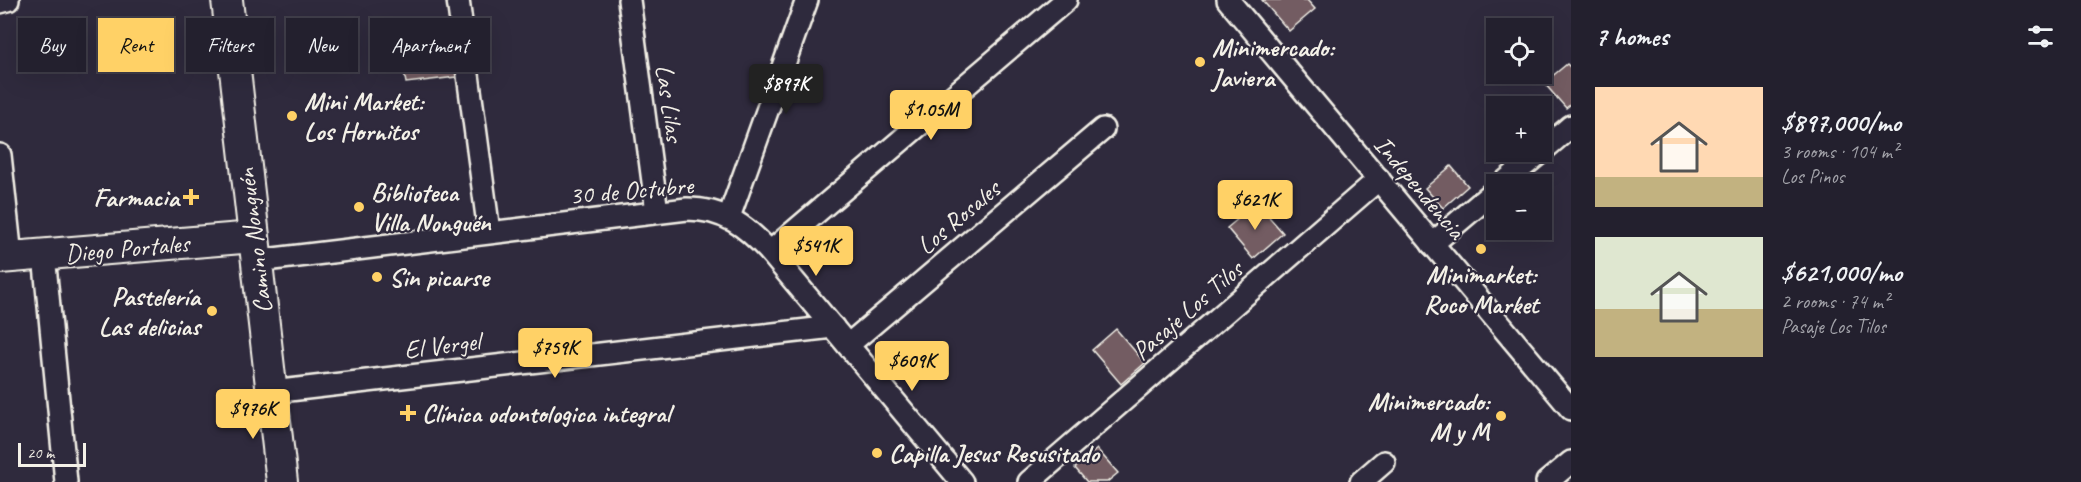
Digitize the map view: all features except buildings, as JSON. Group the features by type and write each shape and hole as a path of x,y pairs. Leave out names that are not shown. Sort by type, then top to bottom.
{"main road":[{"name":"Camino Nonguén","path":"227,0 282,482"},
{"name":"Diego Portales","path":"5,258 255,249"}],"street":[{"path":"0,2 8,0"},
{"path":"458,0 489,232"},
{"name":"Las Lilas","path":"629,0 657,212"},
{"path":"729,217 807,0"},
{"path":"770,252 1066,0"},
{"name":"Independencia","path":"1228,0 1571,409"},
{"path":"1552,142 1571,126"},
{"name":"Los Rosales","path":"848,345 1103,129"},
{"path":"0,155 5,258"},
{"path":"1514,174 1528,162"},
{"name":"Pasaje Los Tilos","path":"1029,482 1379,179"},
{"path":"1432,244 1486,198"},
{"name":"30 de Octubre","path":"255,249 489,232 700,209 729,217 753,233 770,252 962,482"},
{"path":"44,255 66,482"},
{"name":"El Vergel","path":"272,393 833,327"},
{"path":"1361,482 1384,462"},
{"path":"1547,482 1571,462"}],"place":[{"name":"Minimercado: Javiera","path":"1200,62"},
{"name":"Mini Market: Los Hornitos","path":"292,116"},
{"name":"Farmacia","path":"191,197"},
{"name":"Biblioteca Villa Nonguén","path":"359,207"},
{"name":"Minimarket: Roco Market","path":"1481,249"},
{"name":"Sin picarse","path":"377,277"},
{"name":"Pastelería Las delicias","path":"212,311"},
{"name":"Clínica odontologica integral","path":"408,413"},
{"name":"Minimercado: M y M","path":"1501,416"},
{"name":"Capilla Jesus Resusitado","path":"877,453"}]}
